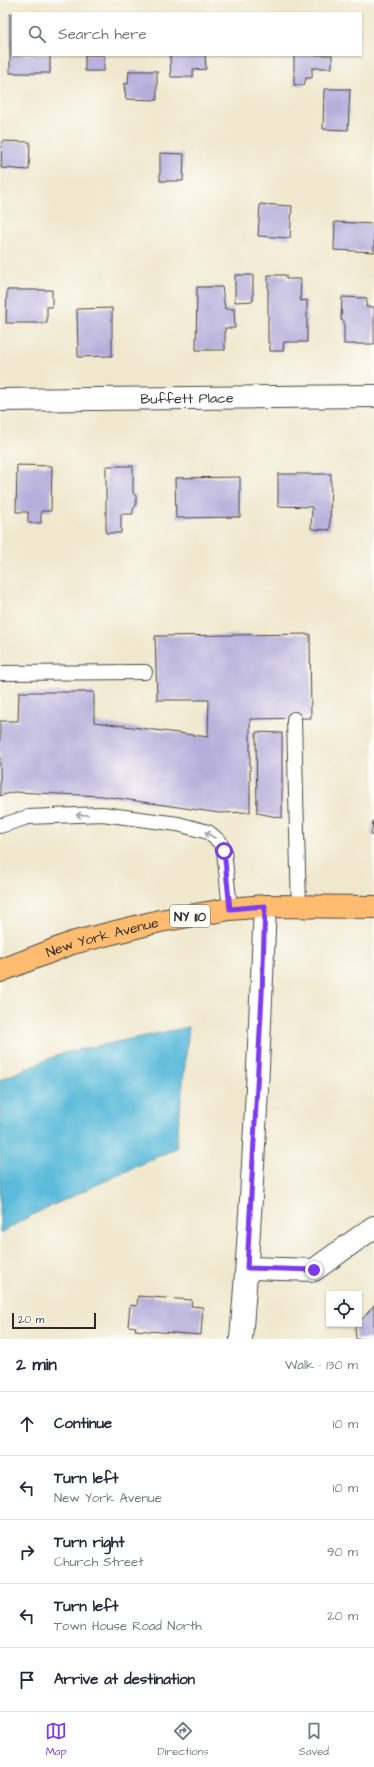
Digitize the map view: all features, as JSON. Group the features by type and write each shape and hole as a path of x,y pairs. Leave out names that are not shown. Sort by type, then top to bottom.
{"main road":[{"name":"New York Avenue","path":"0,971 72,943 160,921 230,909 265,906 374,907"}],"street":[{"name":"Buffett Place","path":"0,400 374,396"},
{"path":"241,1339 247,1268 262,995 265,906"},
{"path":"247,1268 314,1270 374,1227"}],"lane":[{"path":"0,673 145,672"},
{"path":"294,718 299,906"},
{"path":"0,826 28,818 102,814 178,824 208,832 220,842 224,851 230,909"}],"water":[{"path":"189,1027 176,1148 32,1215 0,1233 0,1080 63,1053"}],"building":[{"path":"10,14 12,14 12,56 50,56 50,73 10,73"},
{"path":"85,56 104,56 104,71 85,71"},
{"path":"170,56 205,56 206,69 193,70 193,77 171,77"},
{"path":"294,56 332,56 332,68 312,68 312,78 306,78 304,85 294,85"},
{"path":"129,71 157,71 157,100 126,99 124,84 128,84"},
{"path":"324,89 350,89 348,130 323,129"},
{"path":"2,141 30,142 29,170 1,168"},
{"path":"160,153 184,154 183,181 160,181"},
{"path":"260,204 292,206 290,238 258,236"},
{"path":"335,222 374,224 374,252 334,250"},
{"path":"235,275 253,275 253,301 235,302"},
{"path":"268,275 286,275 286,279 301,279 300,301 307,300 307,342 284,342 283,351 270,351 270,343 268,343"},
{"path":"197,287 222,287 225,309 234,309 235,328 225,328 225,350 196,350"},
{"path":"7,290 52,290 52,307 47,307 47,323 6,323"},
{"path":"342,297 367,298 366,307 374,307 374,344 344,344 344,321 341,320"},
{"path":"112,308 112,356 78,357 77,309"},
{"path":"17,465 52,466 51,511 41,511 41,523 28,523 28,512 16,512"},
{"path":"106,466 133,466 133,493 136,496 136,506 133,509 133,514 121,514 121,533 106,533"},
{"path":"278,474 331,474 330,530 311,529 312,507 278,506"},
{"path":"240,477 240,517 176,518 175,478"},
{"path":"310,634 311,718 250,719 250,812 219,813 102,796 14,792 0,796 0,721 18,721 19,692 94,692 94,722 208,737 209,700 157,700 155,636"},
{"path":"256,732 282,733 282,818 257,813"},
{"path":"373,821 374,835 371,835"},
{"path":"138,1296 192,1300 191,1306 203,1307 201,1335 135,1330 136,1327 128,1326 130,1305 137,1306"},
{"path":"374,1305 374,1339 356,1339 355,1328 362,1327 362,1320"}],"route":[{"path":"224,851 230,909 265,906 262,995 247,1268 314,1270"}]}
